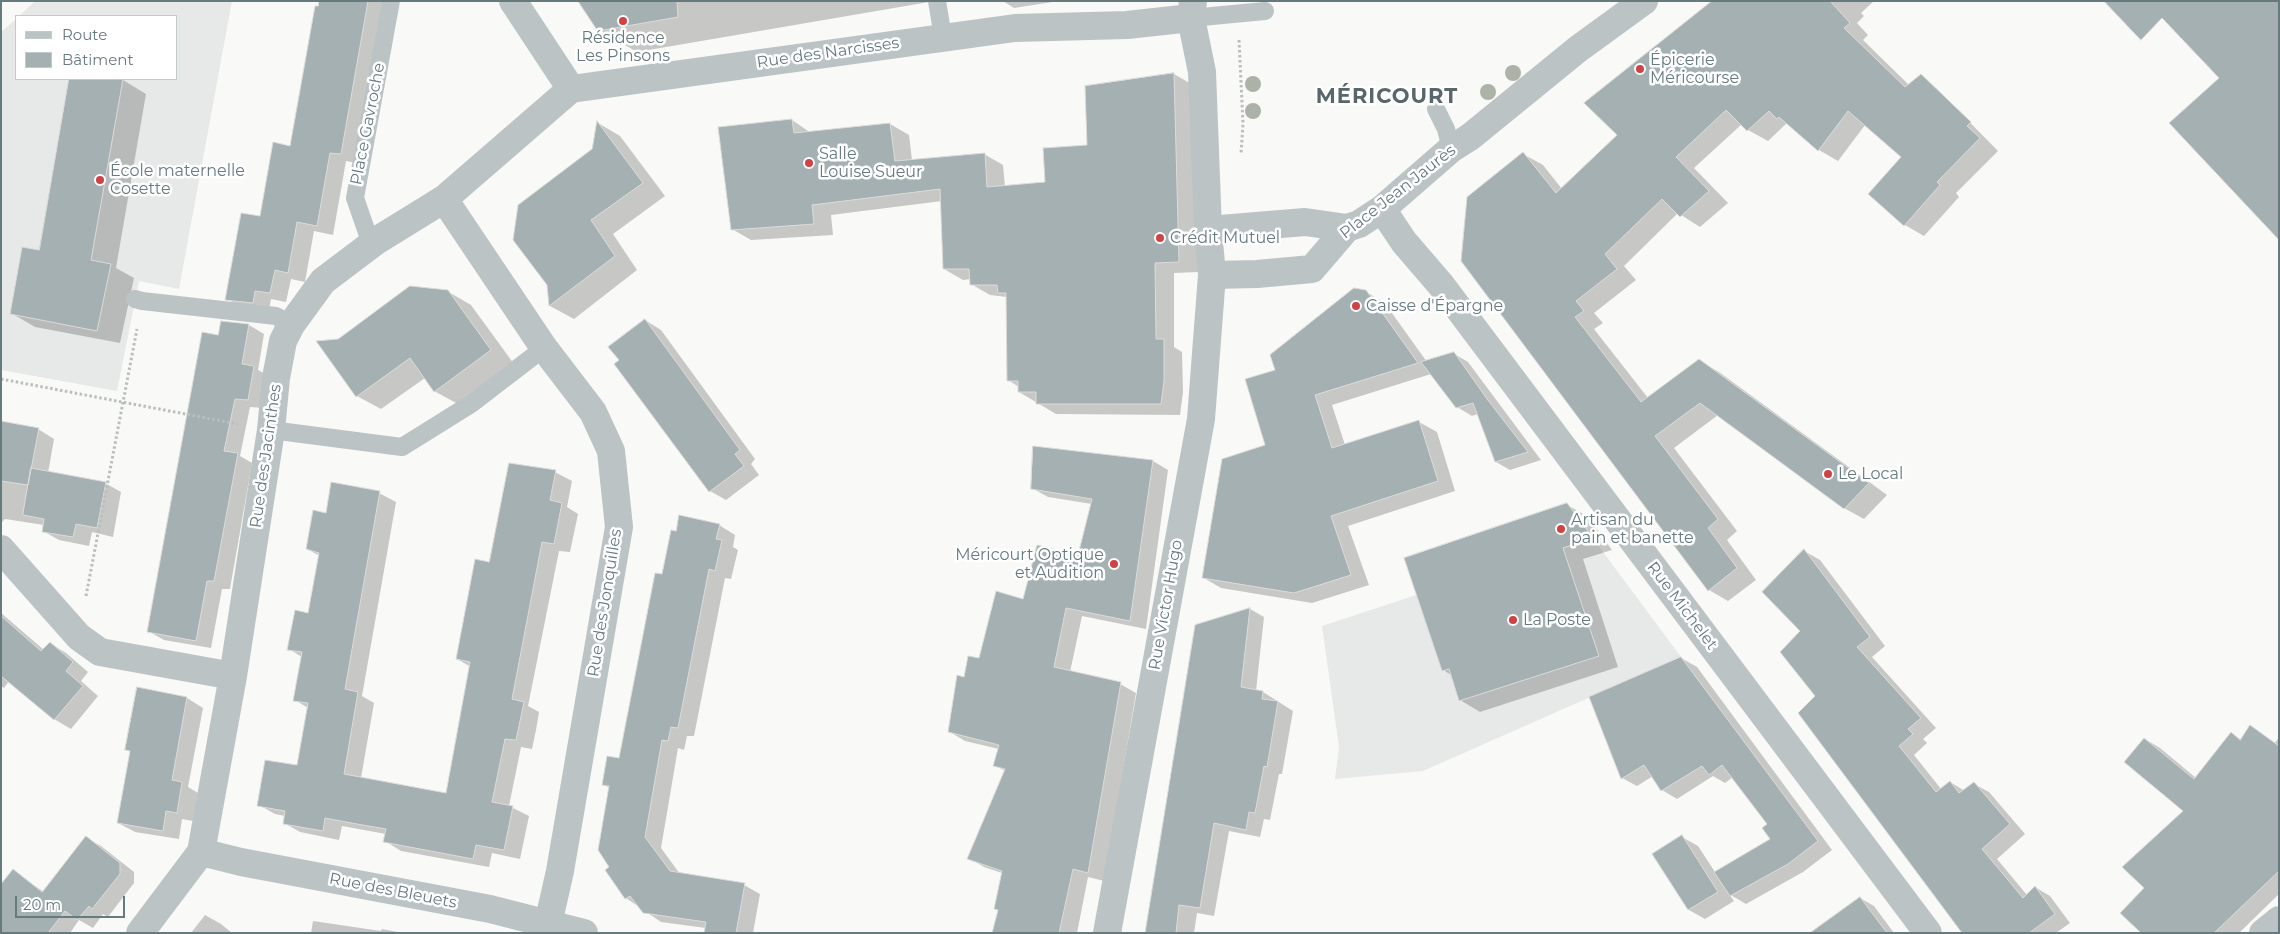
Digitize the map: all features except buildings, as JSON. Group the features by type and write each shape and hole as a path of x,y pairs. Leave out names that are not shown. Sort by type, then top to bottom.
{"street":[{"path":"513,1 571,89"},
{"name":"Place Jean Jaurès","path":"1212,275 1257,274 1312,269 1347,228 1359,224 1382,209 1451,149 1470,137 1578,49 1644,1"},
{"path":"1192,10 1202,72 1208,230 1212,275"},
{"name":"Rue des Narcisses","path":"571,89 1015,28 1127,25 1192,10"},
{"name":"Rue des Jacinthes","path":"140,933 201,852 233,676 271,430 278,369 283,341 291,325 323,281 371,244 444,199 571,89"},
{"name":"Rue des Jonquilles","path":"444,199 544,348 593,412 611,451 619,527 560,871 547,928"},
{"name":"Rue Michelet","path":"1382,209 1404,242 1446,293 1928,933"},
{"path":"1208,230 1306,222 1347,228"},
{"name":"Rue Victor Hugo","path":"1107,933 1200,419 1212,275"},
{"path":"1,549 79,637 100,652 233,676"},
{"name":"Rue des Bleuets","path":"201,852 241,862 422,896 547,928 584,933"},
{"path":"2263,933 2279,920"}],"lane":[{"name":"Place Gavroche","path":"371,244 354,198 392,1"},
{"path":"936,1 943,37"},
{"path":"1192,10 1265,11"},
{"path":"1436,108 1446,129 1451,149"},
{"path":"139,300 276,316 291,325"},
{"path":"271,430 402,447 471,404 544,348"}],"path":[{"path":"79,637 124,402 139,300"},
{"path":"1,379 271,430"}],"shaded area":[{"name":"École maternelle Cosette","path":"35,1 232,1 179,289 139,281 117,391 1,370 1,32 15,20 15,80 178,80 178,15 20,15"},
{"path":"1592,537 1681,657 1423,771 1335,779 1339,747 1322,626"}],"place":[{"name":"Résidence Les Pinsons","path":"623,21"},
{"name":"Épicerie Méricourse","path":"1640,69"},
{"name":"Salle Louise Sueur","path":"809,163"},
{"name":"École maternelle Cosette","path":"100,180"},
{"name":"Crédit Mutuel","path":"1160,238"},
{"name":"Caisse d'Épargne","path":"1356,306"},
{"name":"Le Local","path":"1828,474"},
{"name":"Artisan du pain et banette","path":"1561,529"},
{"name":"Méricourt Optique et Audition","path":"1114,564"},
{"name":"La Poste","path":"1513,620"}],"district":[{"name":"MÉRICOURT","path":"1387,97"}]}
